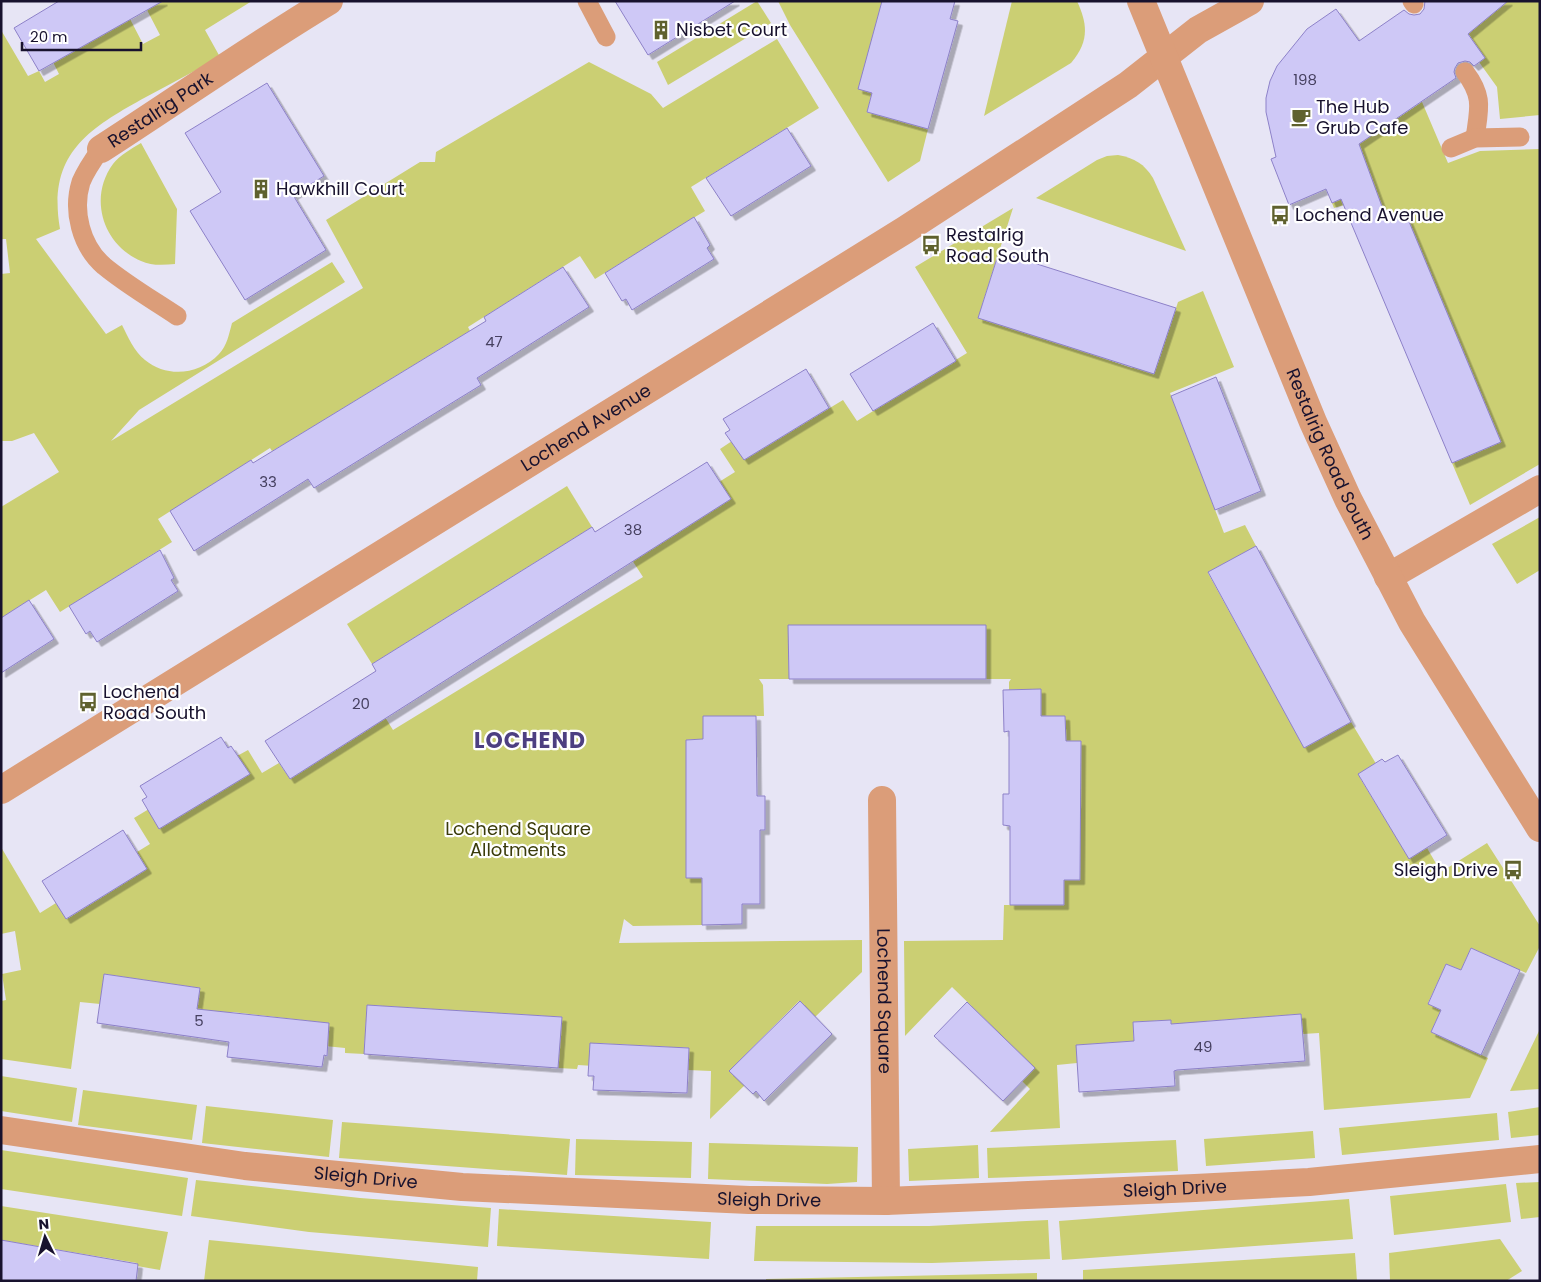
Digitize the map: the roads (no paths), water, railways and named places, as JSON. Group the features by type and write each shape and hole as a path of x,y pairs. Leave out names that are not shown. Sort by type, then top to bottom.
{"street":[{"name":"Restalrig Park","path":"101,149 235,62 274,34 329,1"},
{"name":"Restalrig Road South","path":"1141,1 1313,422 1348,499 1412,622 1540,828"},
{"name":"Lochend Avenue","path":"1,790 905,230 1128,85 1198,30 1250,1"},
{"path":"1388,577 1540,490"},
{"name":"Lochend Square","path":"882,800 886,1201"},
{"name":"Sleigh Drive","path":"1,1130 246,1166 462,1187 749,1200 886,1201 1089,1194 1300,1182 1540,1159"}],"lane":[{"path":"587,1 606,37"},
{"path":"1465,72 1474,85 1478,96 1475,138"},
{"path":"1451,148 1475,138 1520,137"},
{"name":"Restalrig Park","path":"101,149 89,165 78,196 77,209 83,236 88,246 104,265 177,316"}],"place":[{"name":"Nisbet Court","path":"661,30"},
{"name":"The Hub Grub Cafe","path":"1301,117"},
{"name":"Hawkhill Court","path":"261,189"},
{"name":"Lochend Avenue","path":"1280,215"},
{"name":"Restalrig Road South","path":"931,245"},
{"name":"Lochend Road South","path":"88,702"},
{"name":"Sleigh Drive","path":"1513,870"}],"district":[{"name":"LOCHEND","path":"530,740"}],"park label":[{"name":"Lochend Square Allotments","path":"518,840"}]}
